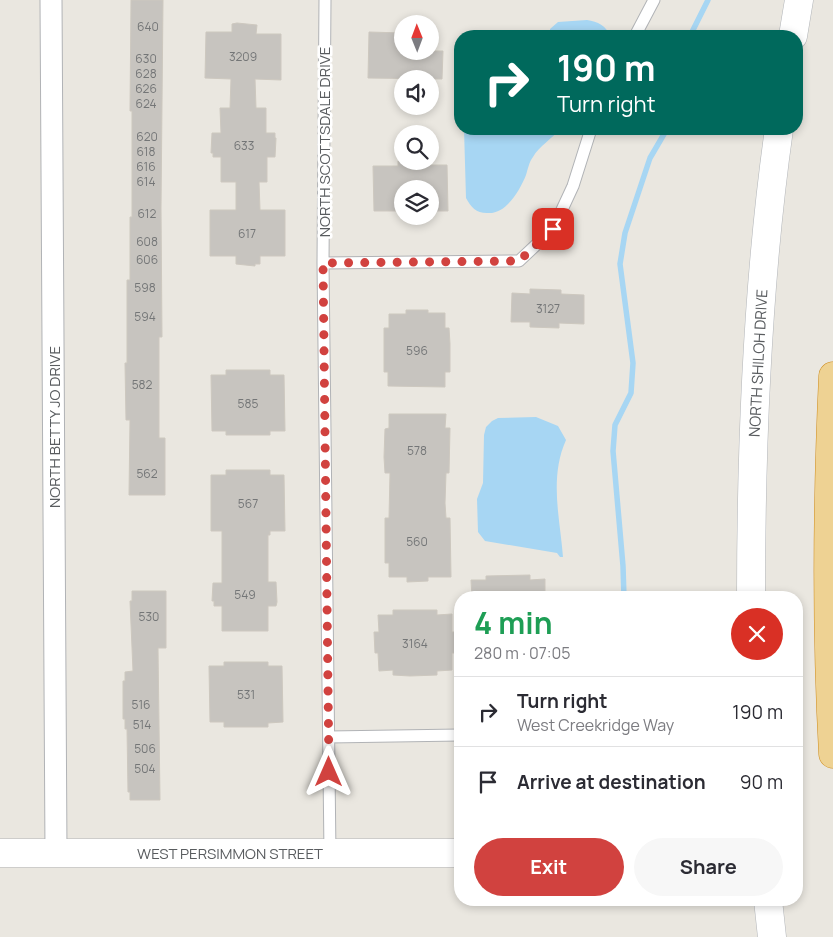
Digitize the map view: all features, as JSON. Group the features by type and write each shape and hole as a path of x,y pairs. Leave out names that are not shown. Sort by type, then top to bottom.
{"highway":[{"path":"833,376 828,527 828,636 833,754"}],"main road":[{"path":"794,30 799,0"},
{"name":"NORTH SHILOH DRIVE","path":"751,591 753,440 760,313 771,182 778,135"},
{"name":"WEST PERSIMMON STREET","path":"0,853 454,853"},
{"path":"769,906 772,937"}],"street":[{"name":"NORTH BETTY JO DRIVE","path":"51,0 56,853"}],"lane":[{"name":"NORTH SCOTTSDALE DRIVE","path":"325,0 323,263 330,854"},
{"path":"637,30 649,1"},
{"path":"323,263 519,261 553,229 573,186 589,135"},
{"path":"329,738 454,735"}],"water":[{"path":"587,20 601,25 607,30 550,30 558,22"},
{"path":"464,135 554,135 530,161 523,181 516,194 506,206 494,213 480,212 474,209 466,198"},
{"path":"536,417 558,426 566,440 561,454 557,483 563,557 560,557 557,553 485,541 478,532 477,499 483,483 484,435 486,427 498,418"}],"building":[{"path":"131,0 163,0 162,337 159,337 159,438 165,438 165,495 129,495 130,420 126,420 125,363 127,363 127,280 130,280 130,217 132,217 132,111 130,111"},
{"path":"232,24 257,25 256,34 281,34 281,80 255,79 256,108 266,108 266,133 275,133 276,138 275,157 267,157 267,182 259,182 260,210 285,210 285,256 260,256 260,264 255,264 255,266 236,264 236,256 210,256 210,210 236,210 236,182 221,182 221,157 213,157 213,153 211,153 212,133 221,133 220,108 230,108 231,79 205,78 206,32 232,32"},
{"path":"369,32 394,33 394,60 439,60 439,51 443,51 442,79 439,79 439,70 394,70 394,78 368,78"},
{"path":"439,165 447,165 448,211 439,211 439,180 394,180 394,211 374,211 373,166 394,166 394,170 439,170"},
{"path":"530,289 561,290 561,294 584,295 584,324 559,323 559,328 530,327 530,322 511,322 512,293 530,294"},
{"path":"406,310 428,310 428,313 445,313 445,328 449,328 450,372 445,372 445,387 388,386 388,372 384,372 384,328 389,328 389,314 406,314"},
{"path":"226,370 270,370 270,375 284,375 285,431 270,431 270,435 226,435 226,431 212,431 211,375 226,375"},
{"path":"389,414 446,414 445,428 450,428 449,473 446,473 445,503 446,518 450,518 451,577 428,577 428,581 407,582 407,577 389,577 389,563 385,563 385,518 389,518 390,473 385,473 384,457 385,429 389,428"},
{"path":"226,470 270,470 270,475 284,475 285,531 270,531 270,535 268,535 268,582 276,582 277,602 276,606 268,606 268,631 222,631 222,606 214,606 214,601 212,601 213,583 222,583 222,531 211,531 211,475 226,475"},
{"path":"530,575 530,580 545,579 545,591 472,591 471,580 486,580 486,576"},
{"path":"132,591 166,591 166,648 158,648 160,800 130,800 130,792 128,792 127,729 125,729 125,719 123,719 123,681 125,681 125,672 133,671 130,601 132,601"},
{"path":"393,610 437,610 437,615 452,614 454,653 452,653 452,670 437,671 437,675 410,676 393,675 393,670 379,671 378,653 375,653 374,632 379,632 378,615 393,615"},
{"path":"224,662 268,662 268,666 282,666 283,722 268,723 268,727 224,727 224,722 210,722 209,666 224,666"}],"waterway":[{"path":"693,30 708,0"},
{"path":"624,591 613,451 615,425 631,393 633,363 620,264 625,233 650,158 663,135"}],"route":[{"path":"329,772 323,263 519,261 553,229"}]}
